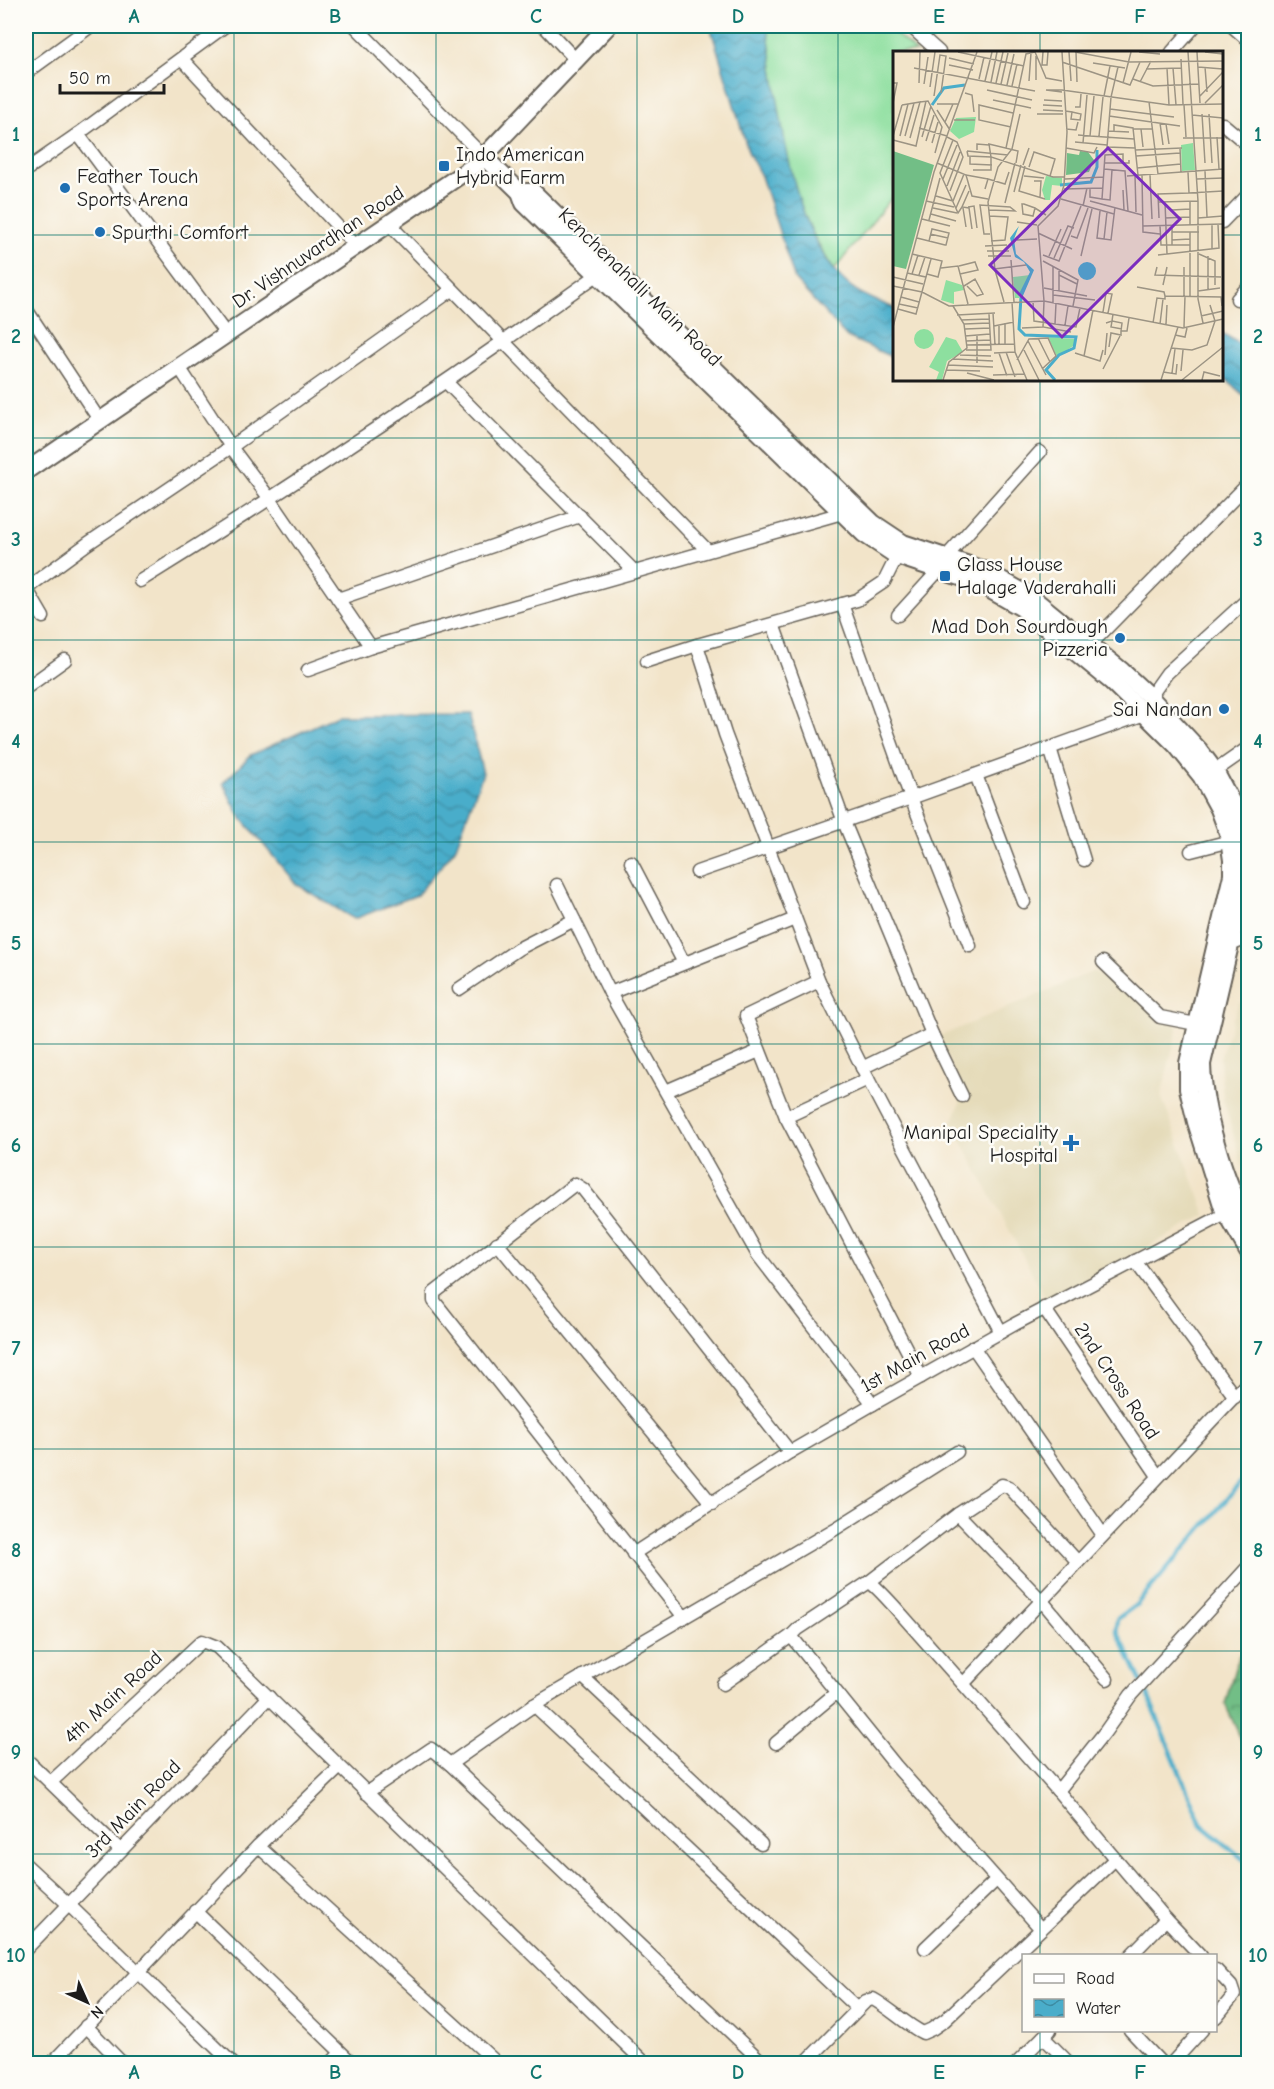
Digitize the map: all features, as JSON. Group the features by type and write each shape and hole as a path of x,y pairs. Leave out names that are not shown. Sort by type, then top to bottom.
{"main road":[{"name":"Dr. Vishnuvardhan Road","path":"26,471 484,157 608,26"},
{"path":"484,157 520,192"},
{"name":"Kenchenahalli Main Road","path":"1248,1223 1233,1210 1203,1087 1202,1064 1243,893 1247,860 1244,836 1238,816 1215,771 1200,751 1090,645 1030,596 984,570 942,564 897,556 873,541 848,509 533,192 520,192 524,203 597,275 848,509 903,543 942,564 978,583 1022,608 1112,682 1152,706 1176,745 1201,776 1224,821 1230,841 1232,860 1229,890 1188,1063 1188,1089 1196,1122 1248,1251"}],"street":[{"path":"26,73 91,26"},
{"path":"26,170 225,26"},
{"path":"355,26 484,157"},
{"path":"544,26 576,60"},
{"path":"910,26 938,51"},
{"path":"1173,51 1195,26"},
{"path":"1232,26 1248,40"},
{"path":"182,58 356,246"},
{"path":"1223,124 1248,145"},
{"path":"78,134 226,334"},
{"path":"1223,220 1248,195"},
{"path":"389,224 707,550"},
{"path":"140,581 270,500 446,382 597,275"},
{"path":"1237,299 1248,287"},
{"path":"43,617 29,593 28,589 31,585 452,290"},
{"path":"26,309 100,421"},
{"path":"179,367 231,447 371,647"},
{"path":"446,382 635,572"},
{"path":"898,615 1040,452"},
{"path":"1090,645 1248,484"},
{"path":"308,670 371,647 848,509"},
{"path":"338,599 580,516"},
{"path":"647,661 857,600 884,582 897,556"},
{"path":"697,872 976,775 1050,748 1152,706 1167,673 1248,598"},
{"path":"842,604 911,798 970,946"},
{"path":"773,624 844,822 932,1034 962,1096"},
{"path":"697,645 725,734 819,981 865,1074 1001,1332"},
{"path":"26,688 65,660"},
{"path":"1050,748 1084,860"},
{"path":"1215,771 1248,748"},
{"path":"976,775 1024,902"},
{"path":"1191,851 1230,841"},
{"path":"632,862 684,963"},
{"path":"557,885 610,993 758,1255 873,1404"},
{"path":"610,993 795,919"},
{"path":"459,989 518,949 574,920"},
{"path":"1230,945 1248,939"},
{"path":"1103,962 1160,1017 1196,1024"},
{"path":"819,981 746,1016 786,1117 921,1377"},
{"path":"786,1117 932,1034"},
{"path":"666,1091 759,1051"},
{"path":"684,1617 434,1301 434,1293 574,1184 583,1189 790,1452"},
{"name":"1st Main Road","path":"633,1554 790,1452 873,1404 1044,1308 1233,1210"},
{"path":"497,1243 712,1504"},
{"path":"1135,1261 1235,1397"},
{"name":"2nd Cross Road","path":"1044,1308 1158,1476"},
{"path":"973,1347 1103,1535"},
{"path":"963,1684 1248,1382"},
{"path":"450,1764 534,1705 835,1529 957,1452"},
{"path":"723,1684 798,1629 868,1582 958,1514 1002,1485 1009,1486 1078,1562"},
{"path":"958,1514 1042,1601 1107,1679"},
{"path":"1058,1791 1131,1695 1248,1567"},
{"path":"868,1582 874,1584 885,1599 909,1623 1058,1791 1114,1860 1199,1954"},
{"path":"791,1636 896,1766 1041,1929"},
{"name":"4th Main Road","path":"51,1782 202,1641 217,1647 269,1697"},
{"path":"582,1676 760,1844"},
{"path":"776,1743 836,1693"},
{"path":"269,1697 646,2064"},
{"name":"3rd Main Road","path":"26,1949 269,1697"},
{"path":"534,1705 858,2009"},
{"path":"366,1793 431,1749 450,1764 764,2064"},
{"path":"26,1759 120,1850"},
{"path":"51,2064 258,1846 340,1767"},
{"path":"258,1846 498,2064"},
{"path":"804,2064 866,2001 873,1999 889,2008 911,2027 923,2033 932,2029 945,2020 1114,1860"},
{"path":"26,1865 233,2064"},
{"path":"926,1948 996,1880"},
{"path":"195,1911 353,2064"},
{"path":"1132,1954 1166,1919"},
{"path":"1217,1972 1231,1986 1234,1995 1217,2015"},
{"path":"86,2026 123,2064"},
{"path":"1131,2032 1162,2064"},
{"path":"1171,2064 1201,2032"},
{"path":"1016,2064 1047,2034 1070,2064"},
{"path":"330,2064 341,2052"}],"shaded area":[{"name":"Manipal Speciality Hospital","path":"1094,971 1178,1026 1161,1096 1206,1215 1047,1301 952,1123 964,1093 938,1037"},
{"path":"1239,1002 1248,1013 1248,1185 1223,1099 1220,1058"}],"green space":[{"path":"767,26 886,26 916,51 893,51 893,196 834,270 802,209 779,113"},
{"path":"1248,1645 1248,1754 1225,1704 1238,1657"}],"water":[{"path":"710,26 767,26 783,130 802,207 816,241 834,270 857,291 893,308 893,358 847,337 795,280 761,176 749,154"},
{"path":"1223,334 1248,349 1248,399 1223,377"},
{"path":"468,714 483,773 455,849 417,895 354,919 296,884 239,815 223,783 251,755 338,715"}],"waterway":[{"path":"1248,1474 1136,1605 1117,1619 1116,1629 1149,1698 1201,1824 1248,1863"}],"place":[{"name":"Indo American Hybrid Farm","path":"444,166"},
{"name":"Feather Touch Sports Arena","path":"65,188"},
{"name":"Spurthi Comfort","path":"100,232"},
{"name":"Glass House Halage Vaderahalli","path":"945,576"},
{"name":"Mad Doh Sourdough Pizzeria","path":"1120,638"},
{"name":"Sai Nandan","path":"1224,709"},
{"name":"Manipal Speciality Hospital","path":"1071,1143"}]}
